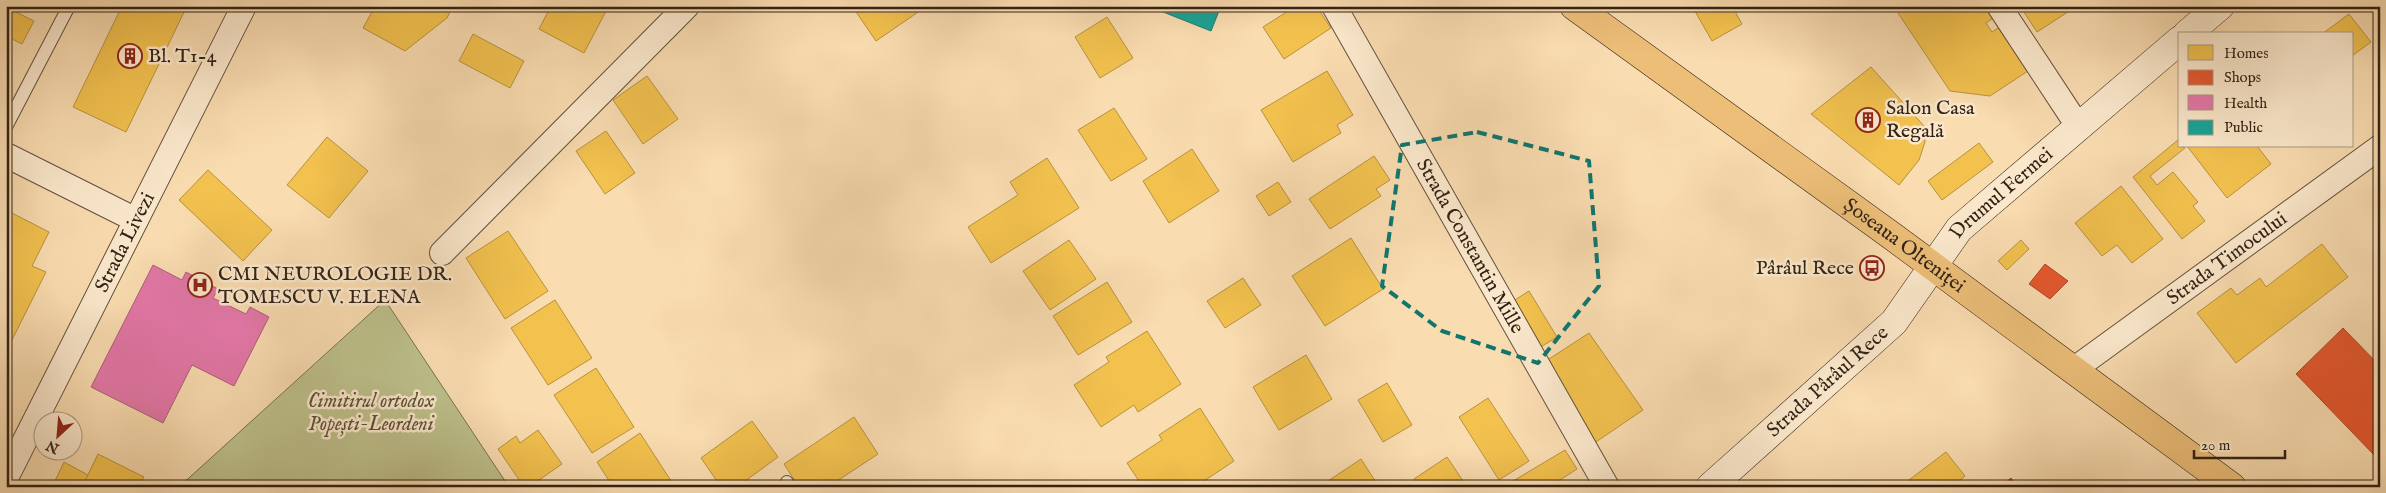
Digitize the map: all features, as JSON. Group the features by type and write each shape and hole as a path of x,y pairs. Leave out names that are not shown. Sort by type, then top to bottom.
{"main road":[{"name":"Șoseaua Olteniței","path":"1574,6 2232,487"}],"street":[{"name":"Strada Livezi","path":"6,478 244,6"},
{"path":"442,253 687,6"},
{"name":"Strada Constantin Mille","path":"1334,6 1606,487"},
{"path":"2000,6 2078,126"},
{"path":"2189,32 2220,6"},
{"name":"Drumul Fermei","path":"1932,266 1959,230 2178,42"},
{"name":"Strada Timocului","path":"2073,370 2380,146"},
{"path":"6,155 136,220"},
{"name":"Strada Pârâul Rece","path":"1710,487 1878,338 1906,306 1932,266"}],"lane":[{"path":"6,127 69,6"}],"highlighted area":[{"path":"1477,132 1589,161 1599,286 1538,363 1442,331 1382,286 1402,145"}],"green space":[{"name":"Cimitirul ortodox Popești-Leordeni","path":"385,300 509,487 179,487"}],"building: Homes":[{"name":"Bl. T1-4","path":"122,6 187,6 126,132 73,107"},
{"path":"375,6 453,6 447,18 405,51 363,28"},
{"path":"551,6 592,6 605,13 584,53 539,29"},
{"path":"852,6 927,6 876,41"},
{"path":"1296,6 1316,6 1331,28 1284,59 1263,27"},
{"path":"1692,6 1732,6 1742,24 1712,41"},
{"path":"1903,6 1993,6 1998,15 1986,23 1992,32 2001,26 2031,69 1990,96 1950,91 1898,13 1905,9"},
{"path":"2020,6 2077,6 2037,32"},
{"path":"6,7 34,21 22,44 6,36"},
{"path":"2349,14 2371,42 2354,55 2354,32 2325,32"},
{"path":"1107,17 1133,58 1100,78 1075,37"},
{"path":"473,34 524,61 510,88 459,61"},
{"name":"Salon Casa Regală","path":"1871,67 1924,126 1925,142 1919,160 1899,185 1811,114"},
{"path":"1327,71 1353,115 1337,125 1341,133 1293,162 1261,110"},
{"path":"647,76 678,119 643,144 613,100"},
{"path":"1114,108 1147,159 1111,181 1078,130"},
{"path":"606,131 635,173 605,194 576,151"},
{"path":"327,137 368,171 329,218 287,185"},
{"path":"2178,140 2178,148 2185,148 2150,176 2157,185 2173,172 2198,202 2193,206 2205,221 2182,239 2133,177"},
{"path":"1979,143 1993,162 1942,200 1928,181"},
{"path":"2189,148 2259,148 2271,164 2227,198"},
{"path":"1192,149 1219,191 1169,223 1143,181"},
{"path":"1374,156 1390,180 1376,189 1381,196 1330,229 1309,199"},
{"path":"1047,158 1079,208 991,263 968,227 1018,195 1010,182"},
{"path":"208,170 272,230 243,261 179,200"},
{"path":"1278,182 1291,202 1269,216 1256,196"},
{"path":"2121,186 2163,239 2132,263 2117,245 2102,256 2075,223"},
{"path":"6,210 49,232 32,266 46,272 6,352"},
{"path":"508,231 548,291 505,319 466,258"},
{"path":"1351,238 1383,289 1325,326 1292,276"},
{"path":"1069,240 1096,279 1050,310 1023,271"},
{"path":"2021,240 2029,249 2007,270 1998,261"},
{"path":"2322,244 2348,277 2236,363 2197,313 2231,288 2237,295 2260,278 2266,287"},
{"path":"1243,278 1261,305 1225,328 1207,301"},
{"path":"1107,282 1132,322 1078,355 1053,316"},
{"path":"1529,291 1557,337 1536,350 1510,303"},
{"path":"555,300 592,358 548,385 511,328"},
{"path":"1147,331 1181,384 1138,412 1134,405 1101,427 1074,385 1109,362 1106,357"},
{"path":"1589,333 1643,410 1593,444 1546,361"},
{"path":"1306,355 1332,399 1279,430 1253,387"},
{"path":"596,368 634,427 592,453 554,395"},
{"path":"1387,383 1412,425 1383,442 1358,400"},
{"path":"1488,398 1529,461 1499,480 1459,417"},
{"path":"1200,408 1234,461 1195,487 1190,487 1187,483 1181,487 1143,487 1127,463 1162,440 1159,435"},
{"path":"854,417 878,454 828,487 799,487 784,464"},
{"path":"752,421 778,457 737,487 721,487 701,458"},
{"path":"538,430 562,464 529,487 524,487 498,449 516,436 520,443"},
{"path":"640,433 675,487 613,487 597,462"},
{"path":"1565,450 1577,469 1549,487 1503,487"},
{"path":"1946,452 1965,476 1951,487 1914,487 1909,480"},
{"path":"98,454 144,477 138,487 82,487"},
{"path":"1447,457 1467,487 1419,487 1414,479"},
{"path":"1361,459 1379,487 1319,487"},
{"path":"64,462 88,475 82,487 52,487"}],"building: Shops":[{"path":"2045,264 2068,281 2050,299 2029,284"},
{"path":"2343,328 2380,366 2380,454 2376,457 2296,374"},
{"path":"2011,478 2017,487 2000,487"}],"building: Health":[{"path":"153,265 182,280 186,272 218,289 213,298 246,314 250,307 269,317 234,386 192,365 163,423 91,387"}],"building: Public":[{"path":"1148,6 1221,6 1211,31"}],"place":[{"name":"Bl. T1-4","path":"130,56"},
{"name":"Salon Casa Regală","path":"1868,120"},
{"name":"Pârâul Rece","path":"1872,268"},
{"name":"CMI NEUROLOGIE DR. TOMESCU V. ELENA","path":"200,285"}]}
